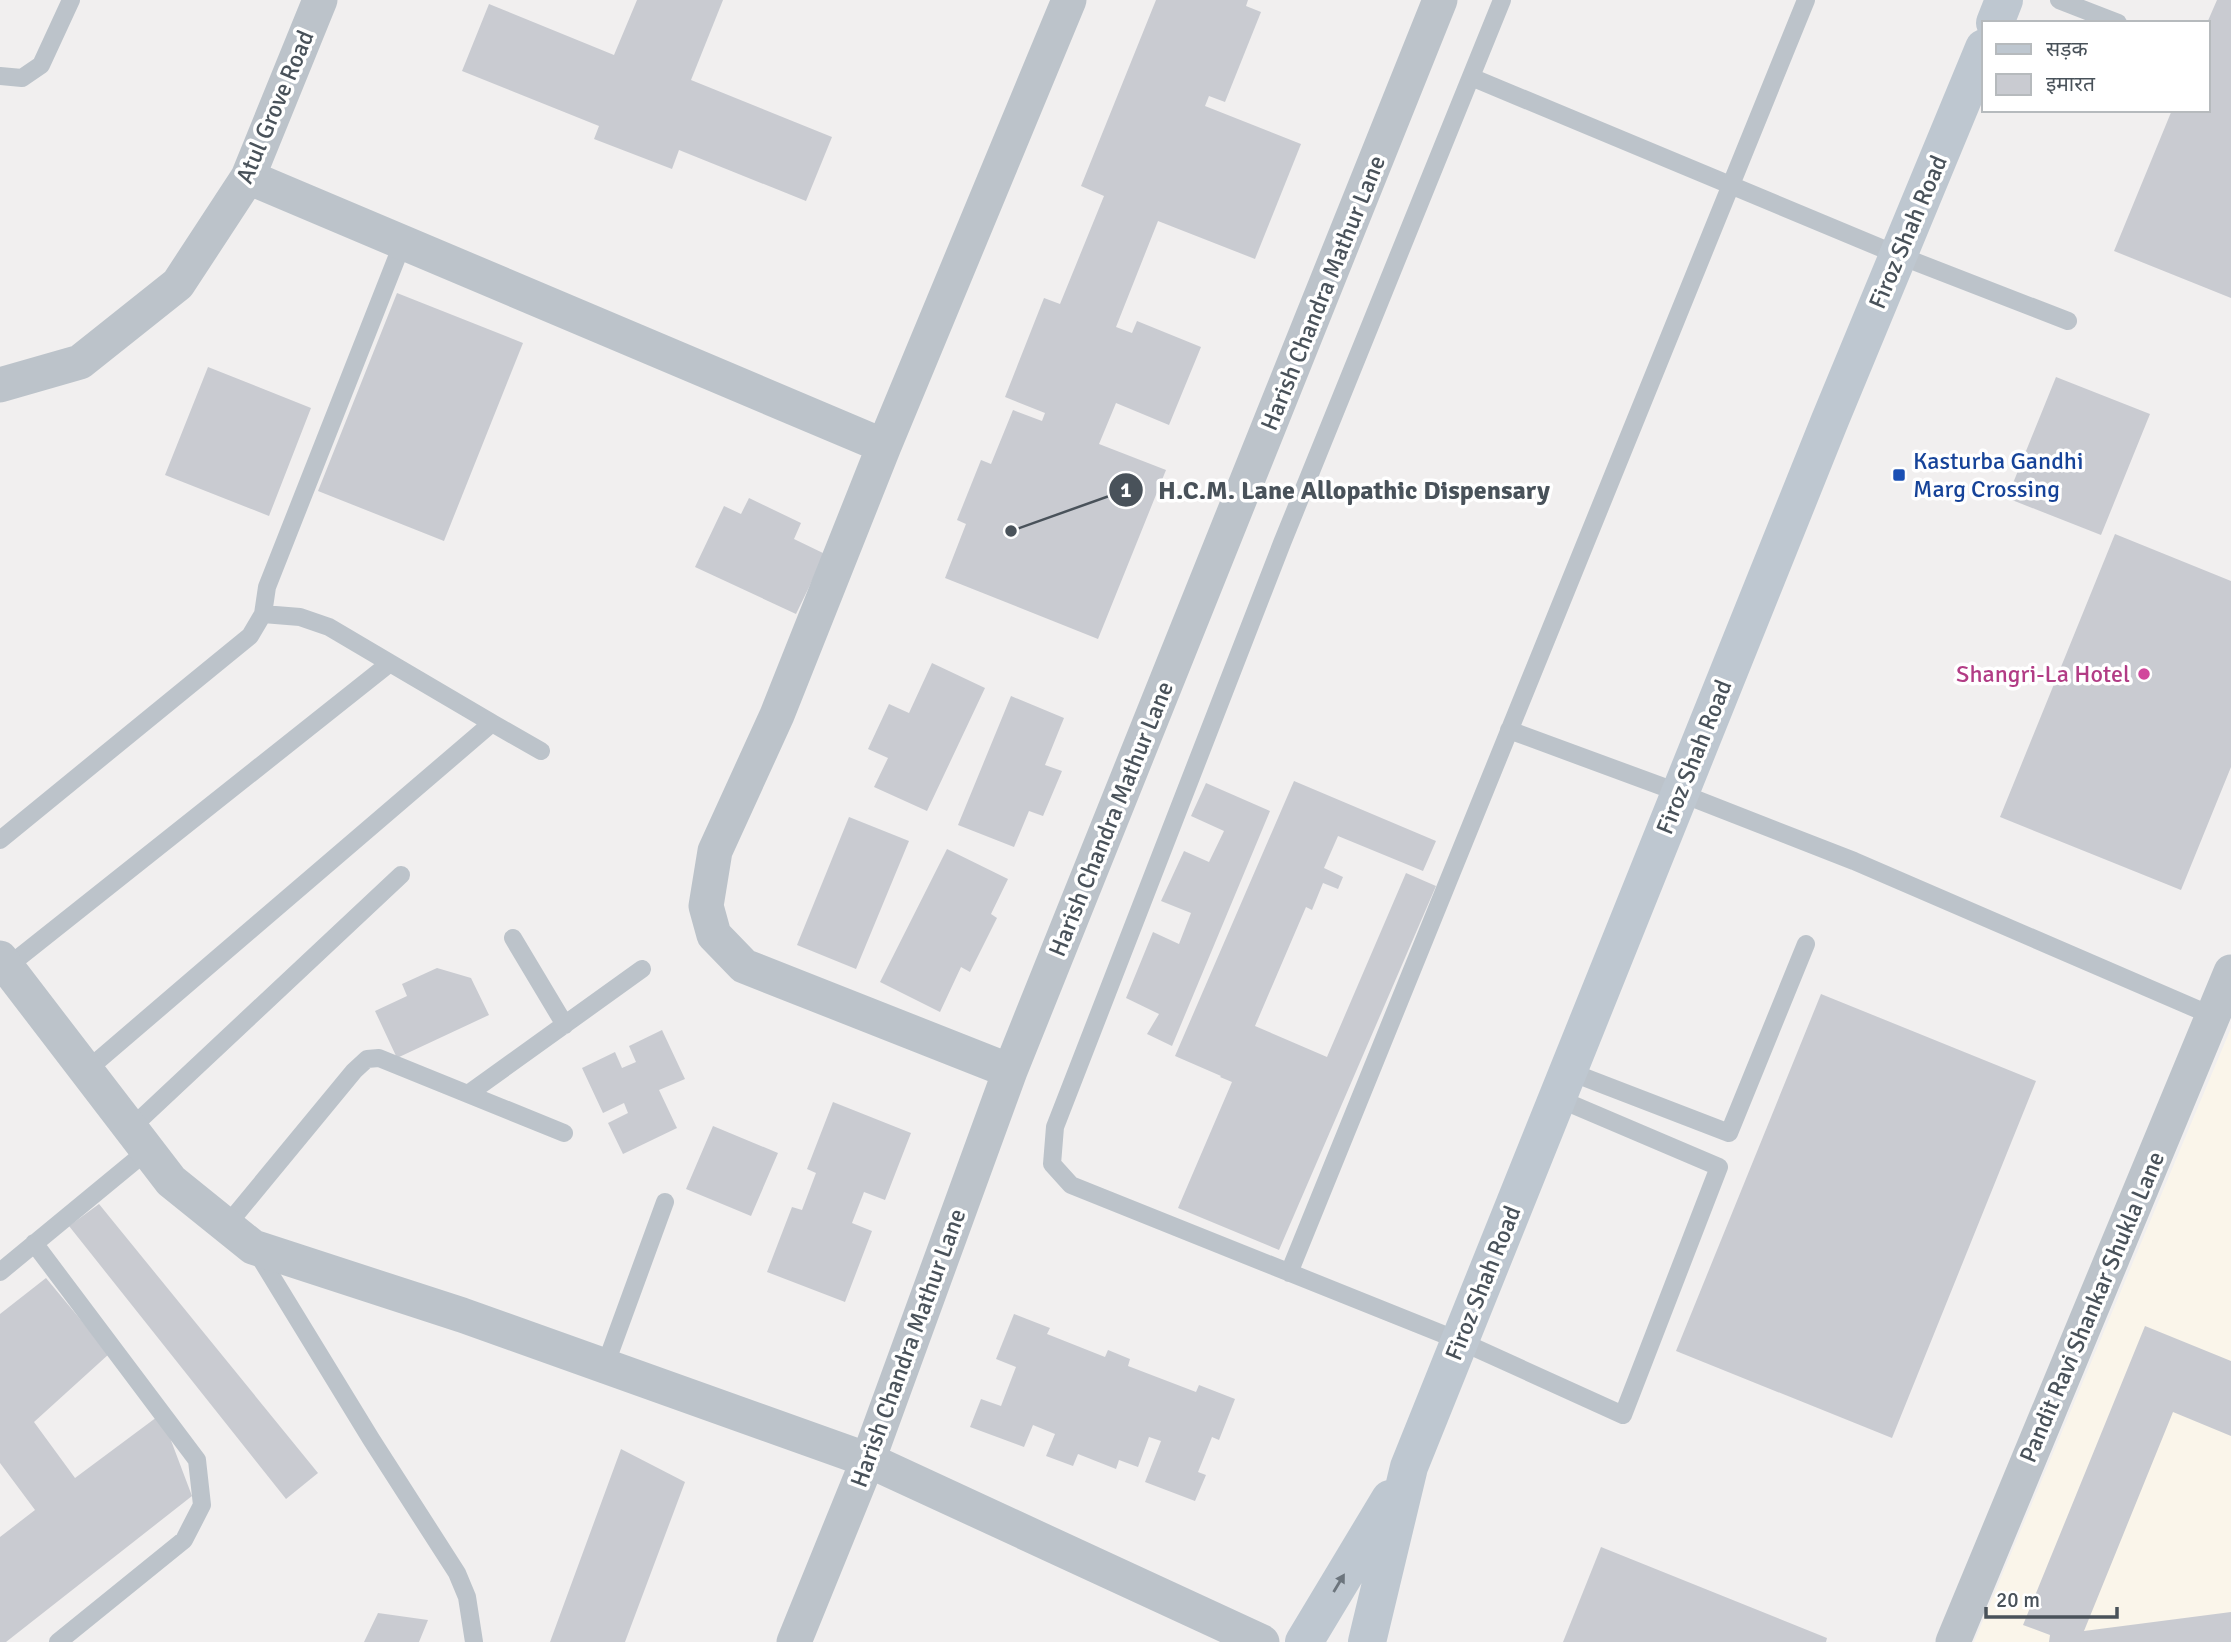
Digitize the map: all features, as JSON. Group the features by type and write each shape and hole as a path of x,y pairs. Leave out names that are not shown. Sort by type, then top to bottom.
{"main road":[{"name":"Firoz Shah Road","path":"1367,1642 1409,1467 1898,255 1982,58"},
{"name":"Firoz Shah Road","path":"1304,1642 1409,1467"}],"street":[{"name":"Atul Grove Road","path":"0,385 80,362 178,285 248,177 320,0"},
{"path":"1010,1071 744,966 714,934 706,906 715,851 777,715 884,446 1069,0"},
{"name":"Harish Chandra Mathur Lane","path":"794,1642 868,1460 1010,1071 1440,0"},
{"path":"248,177 884,446"},
{"path":"4,962 171,1181 240,1236 868,1460 1262,1642"},
{"name":"Pandit Ravi Shankar Shukla Lane","path":"1953,1642 2231,972"}],"lane":[{"path":"0,76 22,78 41,65 71,0"},
{"path":"1502,0 1282,543 1055,1127 1052,1164 1071,1185 1460,1341 1623,1415 1719,1167 1563,1084"},
{"path":"1289,1273 1806,0"},
{"path":"2059,0 2113,21"},
{"path":"1471,77 1898,255 2067,321"},
{"path":"0,840 250,636 263,614 267,587 403,242"},
{"path":"263,614 300,617 329,627 541,751"},
{"path":"4,962 390,663"},
{"path":"87,1070 492,723"},
{"path":"1509,730 1854,861 2213,1016"},
{"path":"0,1272 34,1243 401,875"},
{"path":"513,938 565,1025"},
{"path":"1563,1084 1729,1133 1807,944"},
{"path":"468,1094 642,969"},
{"path":"474,1642 467,1597 457,1573 240,1236 354,1071 367,1059 379,1058 565,1133"},
{"path":"605,1366 665,1202"},
{"path":"34,1243 197,1460 202,1505 184,1540 58,1642"}],"shaded area":[{"path":"2231,1028 2231,1642 1974,1642"}],"building":[{"path":"637,0 723,0 691,80 832,137 806,201 679,150 672,169 594,139 599,126 462,71 489,4 614,55"},
{"path":"1156,0 1248,0 1246,6 1261,12 1225,102 1209,96 1205,106 1301,144 1255,259 1158,221 1116,327 1132,333 1137,321 1201,347 1169,425 1116,403 1099,444 1166,470 1098,639 945,578 966,524 957,520 981,460 991,464 1013,410 1042,421 1045,413 1005,397 1044,298 1060,304 1104,196 1081,186"},
{"path":"2217,0 2231,0 2231,298 2114,251 2171,112 2210,112 2210,21 2208,21"},
{"path":"397,293 523,343 444,541 318,491"},
{"path":"208,367 311,408 269,516 165,475"},
{"path":"2056,377 2150,414 2101,535 2007,498"},
{"path":"749,498 801,523 794,539 825,554 796,614 695,567 724,506 741,514"},
{"name":"Shangri-La Hotel","path":"2115,534 2231,581 2231,767 2181,890 2000,817"},
{"path":"932,663 985,688 927,811 874,787 888,758 868,749 889,704 909,713"},
{"path":"1011,696 1064,718 1045,765 1062,771 1043,816 1029,811 1014,847 958,825"},
{"path":"1294,781 1436,841 1423,871 1338,836 1324,868 1343,877 1338,889 1323,883 1312,910 1306,907 1255,1026 1327,1057 1406,873 1436,886 1279,1250 1178,1208 1232,1082 1175,1056"},
{"path":"1206,783 1270,811 1172,1046 1147,1034 1159,1014 1126,998 1153,932 1179,944 1191,913 1161,901 1184,851 1209,862 1224,831 1191,816"},
{"path":"849,817 909,841 856,969 797,945"},
{"path":"947,849 1008,879 991,914 997,918 970,972 961,967 940,1012 880,982"},
{"path":"437,968 471,978 489,1015 397,1058 375,1011 407,996 402,984"},
{"path":"1821,994 2036,1081 1892,1438 1676,1351"},
{"path":"662,1030 685,1079 659,1090 677,1128 623,1154 608,1123 628,1113 624,1103 603,1113 582,1068 615,1052 622,1068 636,1062 629,1046"},
{"path":"833,1102 911,1133 885,1200 864,1192 852,1223 872,1231 845,1302 767,1272 792,1207 802,1210 816,1173 807,1169"},
{"path":"713,1126 778,1153 751,1216 686,1189"},
{"path":"99,1204 318,1473 286,1499 69,1226"},
{"path":"46,1278 109,1354 34,1422 75,1478 161,1414 192,1496 6,1642 0,1642 0,1537 35,1510 0,1463 0,1314"},
{"path":"1014,1314 1050,1328 1047,1334 1105,1357 1108,1350 1130,1359 1128,1366 1196,1392 1199,1385 1235,1399 1219,1440 1212,1437 1198,1472 1206,1475 1195,1501 1145,1482 1161,1441 1149,1437 1138,1467 1119,1460 1116,1469 1078,1454 1073,1466 1046,1456 1055,1434 1033,1425 1024,1447 970,1427 981,1399 1001,1406 1016,1367 996,1359"},
{"path":"2145,1326 2231,1361 2231,1436 2173,1412 2084,1631 2231,1612 2231,1642 2049,1642 2050,1635 2023,1625"},
{"path":"621,1449 685,1482 625,1642 550,1642"},
{"path":"1601,1547 1827,1638 1826,1642 1563,1642"},
{"path":"378,1613 428,1620 419,1642 364,1642"}],"place":[{"name":"Kasturba Gandhi Marg Crossing","path":"1899,475"},
{"name":"H.C.M. Lane Allopathic Dispensary","path":"1011,531"},
{"name":"Shangri-La Hotel","path":"2144,674"}]}
